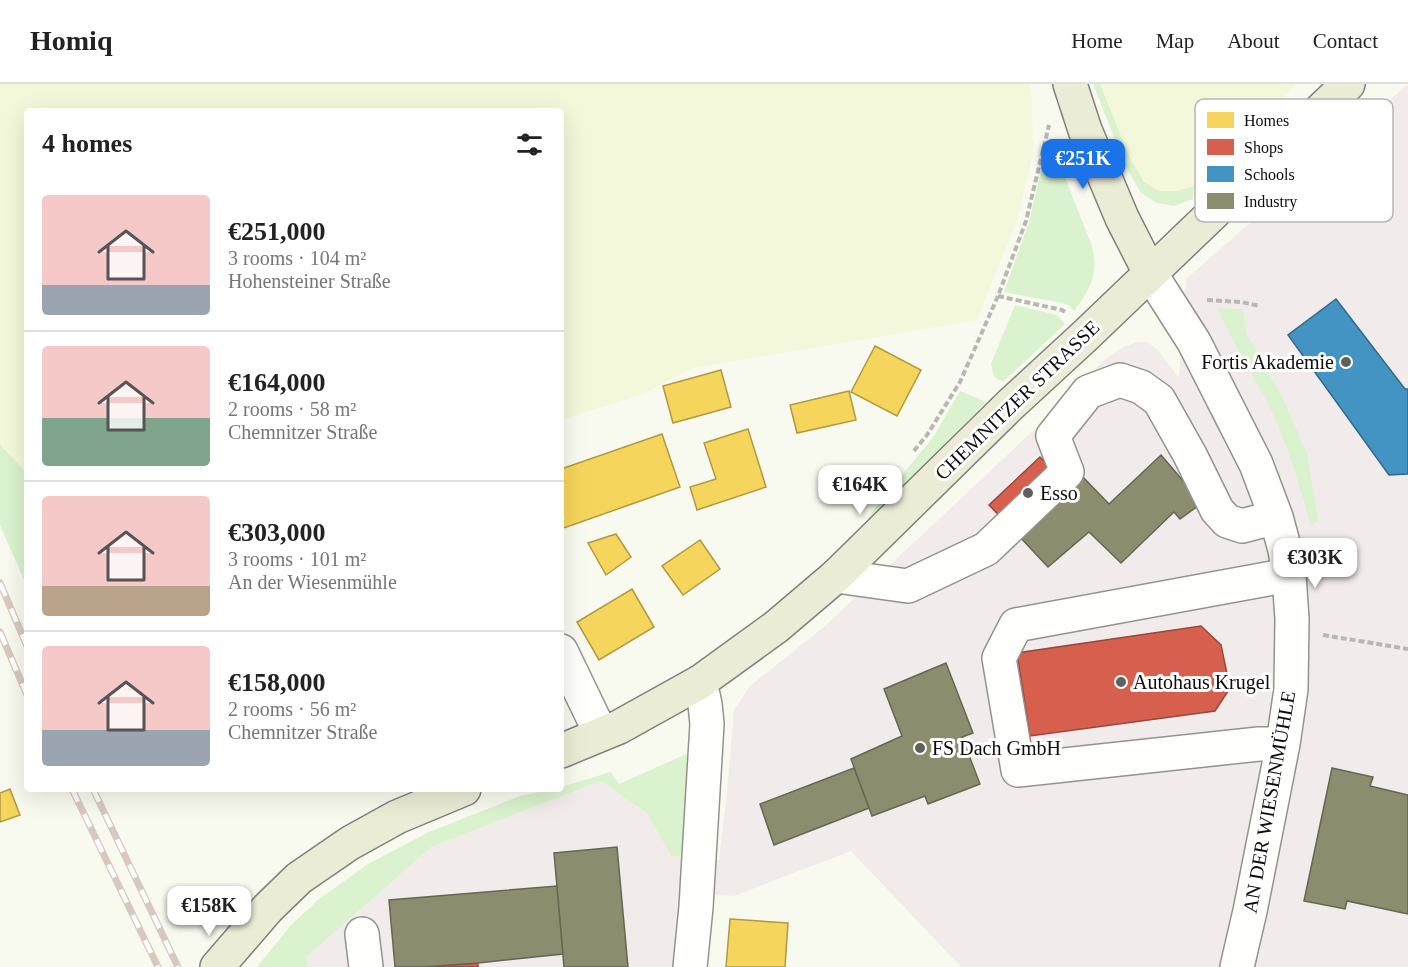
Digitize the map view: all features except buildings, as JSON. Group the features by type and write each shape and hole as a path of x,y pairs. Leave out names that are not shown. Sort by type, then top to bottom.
{"main road":[{"path":"1070,84 1085,130 1118,209 1150,273"},
{"name":"CHEMNITZER STRASSE","path":"1332,99 1348,84"},
{"name":"CHEMNITZER STRASSE","path":"564,750 646,713 700,682 776,627 836,576 1010,405 1203,222"},
{"path":"217,967 268,908 300,878 350,843 397,816 457,792"}],"street":[{"name":"AN DER WIESENMÜHLE","path":"1150,273 1194,342 1257,464 1276,516 1285,550 1292,619 1291,689 1283,744 1237,967"},
{"path":"836,576 908,586 986,549 1067,472 1053,436 1088,392 1120,380 1141,387 1159,400 1217,510 1227,521 1242,526 1276,516"},
{"path":"1283,744 1259,744 1018,770 999,658 1016,625 1288,575"},
{"path":"564,657 601,734"},
{"path":"690,967 707,724 700,682"},
{"path":"362,934 366,967"}],"path":[{"path":"913,453 960,382 998,296 1026,220 1052,115"},
{"path":"998,296 1062,310 1070,317"},
{"path":"1207,300 1241,302 1260,306"},
{"path":"1292,634 1324,635 1408,649"}],"shaded area":[{"path":"1408,84 1408,967 961,967 851,851 734,896 713,895 707,967 307,967 305,957 431,847 601,781 647,813 671,856 719,860 734,710 750,686 825,626 1052,413 1104,360 1136,342 1147,342 1157,349 1179,378 1186,279 1251,222 1393,222 1393,99 1391,99"}],"green space":[{"path":"0,84 1030,84 1033,154 1018,217 977,320 692,368 643,394 564,419 564,108 24,108 24,470 0,443"},
{"path":"1093,84 1100,84 1129,156 1144,182 1159,191 1178,191 1194,186 1193,199 1174,206 1157,203 1141,193 1125,165"},
{"path":"1100,84 1297,84 1282,99 1195,99 1194,186 1178,191 1159,191 1144,182 1129,156"},
{"path":"1049,137 1094,256 1092,280 1074,311 1067,304 1004,292 1029,222"},
{"path":"1015,305 1057,315 1065,324 1003,382 994,377 991,364"},
{"path":"1217,308 1243,309 1246,333 1283,399 1307,453 1318,520 1311,525 1293,465 1276,420"},
{"path":"960,391 986,402 866,524 870,514 934,436"},
{"path":"0,443 24,470 24,580 0,525"},
{"path":"691,752 682,857 671,856 647,813 601,781 431,847 306,957 307,967 257,967 292,924 318,900 368,864 429,832 520,796 539,792 564,792 564,786 611,772 619,784"}],"railway":[{"path":"0,583 24,639"},
{"path":"0,632 24,688"},
{"path":"73,792 158,967"},
{"path":"94,792 178,967"}],"place":[{"name":"Fortis Akademie","path":"1346,362"},
{"name":"Esso","path":"1028,493"},
{"name":"Autohaus Krugel","path":"1121,682"},
{"name":"FS Dach GmbH","path":"920,748"}]}
